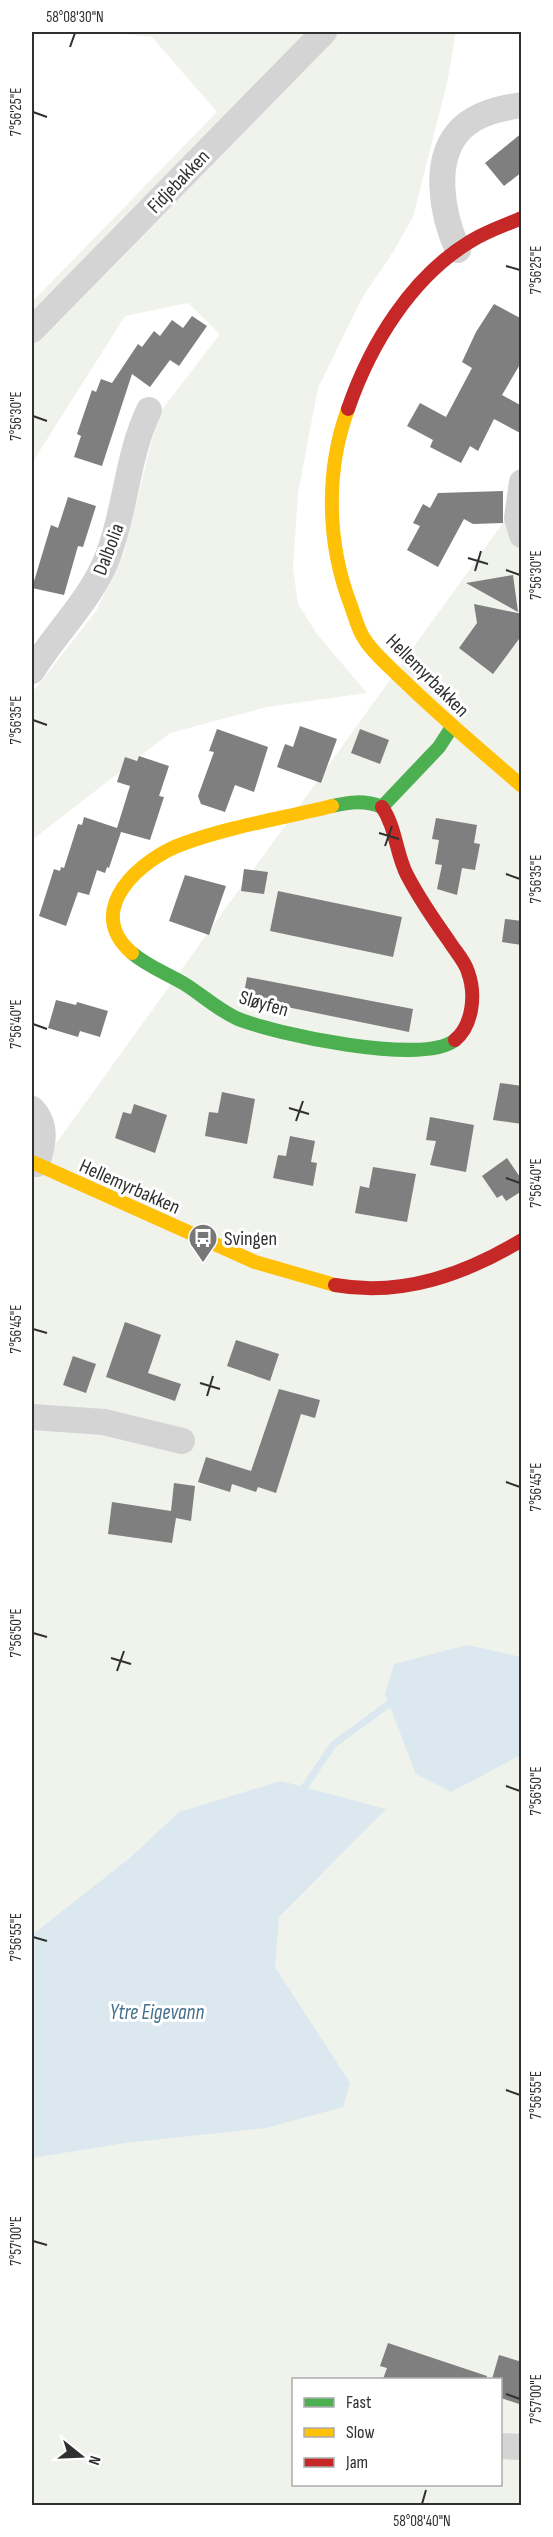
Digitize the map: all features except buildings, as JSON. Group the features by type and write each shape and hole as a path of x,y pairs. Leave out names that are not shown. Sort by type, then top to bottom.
{"street":[{"name":"Fidjebakken","path":"32,330 324,32"},
{"path":"458,250 445,214 443,194 443,175 451,144 462,128 478,117 522,105"},
{"name":"Hellemyrbakken","path":"522,218 458,250 408,296 372,346 355,382 340,425 333,477 335,540 340,568 362,634 374,651 452,727 522,786"},
{"name":"Dalbolia","path":"32,671 81,605 107,559 120,518 133,453 149,410"},
{"path":"522,482 518,518 522,535"},
{"path":"382,807 439,747 452,727"},
{"name":"Sløyfen","path":"350,802 369,802 382,807 390,816 393,844 401,864 468,970 473,989 471,1010 463,1030 451,1044 432,1051 411,1053 353,1045 244,1021 140,960 120,941 111,922 113,905 135,873 159,855 184,843 350,802"},
{"path":"32,1109 44,1132 34,1163"},
{"name":"Hellemyrbakken","path":"34,1163 239,1256 303,1277 347,1285 387,1287 428,1281 473,1268 522,1240"},
{"path":"32,1417 104,1422 182,1441"},
{"path":"502,2446 522,2447"}],"shaded area":[{"path":"104,32 456,32 447,83 413,217 362,298 318,388 298,493 293,568 298,604 317,634 367,693 267,707 170,733 32,840 32,693 96,611 124,553 158,415 220,334 188,303 125,316 32,463 32,302 217,112 152,37"},
{"path":"521,498 521,2505 32,2506 32,1177"}],"water":[{"path":"467,1645 521,1657 521,1755 451,1792 416,1774 385,1694 394,1664"},
{"name":"Ytre Eigevann","path":"281,1781 386,1809 279,1917 275,1967 350,2083 343,2107 266,2128 125,2143 32,2158 32,1935 131,1857 179,1812"}],"waterway":[{"path":"304,1788 333,1745 390,1703"}],"traffic: fast":[{"path":"332,806 357,802 382,807 439,747 452,727"},
{"path":"132,953 229,1014 255,1025 313,1039 382,1049 413,1050 438,1047 455,1040"}],"traffic: slow":[{"path":"348,409 335,458 333,533 343,582 360,632 378,656 417,694 522,786"},
{"path":"132,953 118,937 113,920 115,903 123,888 151,860 168,850 203,837 332,806"},
{"path":"32,1162 255,1262 335,1285"}],"traffic: jam":[{"path":"348,409 357,385 381,337 395,314 430,273 471,241 522,218"},
{"path":"382,807 390,823 407,875 467,968 472,990 471,1009 466,1026 455,1040"},
{"path":"335,1285 385,1288 433,1280 478,1263 522,1240"}],"place":[{"name":"Svingen","path":"203,1264"}]}
